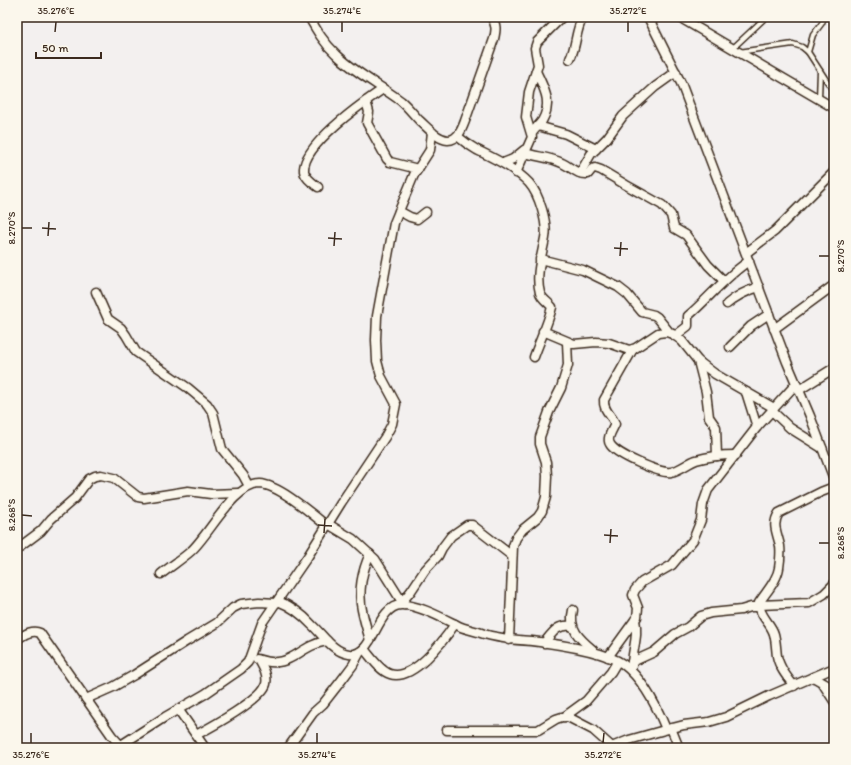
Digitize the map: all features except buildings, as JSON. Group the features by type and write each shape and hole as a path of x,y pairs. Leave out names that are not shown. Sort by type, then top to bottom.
{"street":[{"path":"309,17 324,42 336,55 355,71 402,102 432,132 439,138 446,140 452,140 457,136 465,121 494,39 496,26 491,17"},
{"path":"532,133 527,124 527,106 529,92 538,62 535,57 534,48 537,42 562,17"},
{"path":"570,59 574,52 576,36 583,17"},
{"path":"648,17 681,83 774,329 834,479"},
{"path":"679,17 834,108"},
{"path":"516,172 527,149 532,133 541,122 547,105 547,97 536,71"},
{"path":"580,174 585,163 624,116 655,87 676,72"},
{"path":"318,187 305,175 305,163 317,145 338,122 383,89"},
{"path":"366,101 369,112 367,124 387,159 390,162 418,169"},
{"path":"538,126 566,134 596,149"},
{"path":"17,639 32,631 40,633 112,736 122,747 205,694 241,669 248,662 262,623 385,438 392,424 396,412 396,404 381,376 377,361 377,316 394,223 414,175 430,150 432,132"},
{"path":"457,136 476,149 516,172 535,190 542,211 545,227 545,236 538,278 541,295 552,307 534,357"},
{"path":"503,164 527,149"},
{"path":"527,149 537,157 560,162 580,174 588,174 592,169 598,169 662,205 671,215 674,228 686,234 708,265 724,281"},
{"path":"736,455 717,456 695,460 670,472 656,470 617,451 610,445 609,436 615,424 614,419 605,410 603,405 604,400 632,349 658,333 666,332 673,334 688,326 688,316 704,302 747,257 834,172"},
{"path":"399,211 417,219 426,212"},
{"path":"540,259 583,270 627,294 642,312 657,317 682,342 698,361 714,374 746,392 773,410 790,428 822,448"},
{"path":"774,329 834,285"},
{"path":"727,304 741,294 759,287"},
{"path":"96,292 108,319 121,328 136,352 188,388 207,404 212,413 222,449 249,486"},
{"path":"730,347 751,326 769,314"},
{"path":"543,331 574,344 596,342 609,343 629,350 632,349"},
{"path":"509,640 513,546 516,538 522,530 542,512 546,496 548,476 546,462 540,444 540,437 549,412 561,388 568,365 567,342"},
{"path":"698,361 706,392 710,417 716,427 717,456"},
{"path":"608,657 635,620 638,611 633,595 635,590 642,582 672,565 693,540 701,520 703,504 708,490 756,427 798,387 834,368"},
{"path":"746,392 756,427"},
{"path":"17,549 41,531 51,519 75,498 89,479 95,476 101,475 114,478 138,496 144,498 188,490 211,494 238,493"},
{"path":"161,574 191,551 238,493 249,486 259,484 268,486 284,494 327,525 353,539 370,554 383,570 403,604 436,615 462,627 509,640 584,649 623,664 650,695 679,748"},
{"path":"794,686 786,676 777,658 774,632 766,621 759,606 759,603 773,582 779,569 780,546 775,525 776,518 779,513 834,487"},
{"path":"288,748 313,714 324,704 353,665 387,611 403,604 425,570 438,556 451,536 467,525 472,525 512,556"},
{"path":"370,554 363,575 360,595 370,640"},
{"path":"632,662 654,652 675,634 688,627 701,616 711,613 740,610 759,606 809,603 824,594 834,584"},
{"path":"86,699 113,687 134,675 186,641 217,623 233,608 241,604 277,602 290,606 312,624 333,647 350,654 362,651"},
{"path":"573,610 572,626 577,636 596,653"},
{"path":"632,674 633,648 637,631 635,620"},
{"path":"362,651 383,671 391,675 401,674 422,663 455,624"},
{"path":"544,643 553,632 561,626 572,626"},
{"path":"250,657 274,663 286,661 310,645 327,640"},
{"path":"196,735 240,708 264,688 267,682 266,674 259,660"},
{"path":"447,730 538,730 550,722 564,717 586,701 611,672 617,662"},
{"path":"564,717 568,717 593,730 610,747 669,729 709,722 726,717 769,696 834,668"},
{"path":"813,678 834,689"},
{"path":"823,683 834,701"},
{"path":"178,710 205,748"}],"lane":[{"path":"736,50 766,17"},
{"path":"808,52 813,35 822,23 824,17"},
{"path":"736,50 793,44 802,47 808,52 834,92"},
{"path":"819,100 820,71"}]}
